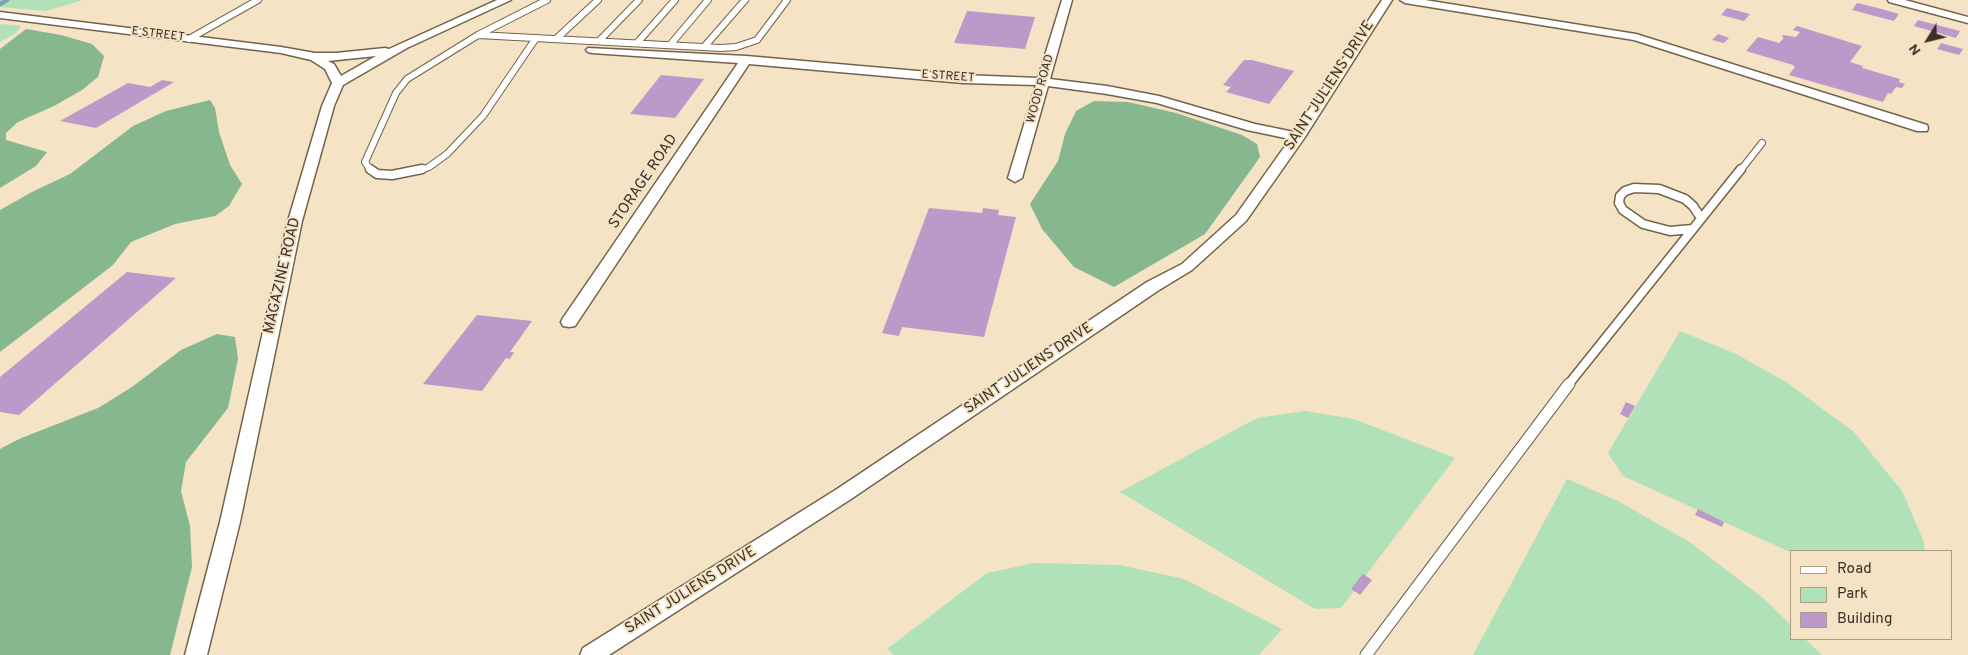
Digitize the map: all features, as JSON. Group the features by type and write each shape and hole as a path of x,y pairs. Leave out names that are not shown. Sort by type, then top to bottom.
{"street":[{"path":"315,57 330,67 338,84 395,50 506,0"},
{"name":"WOOD ROAD","path":"1015,178 1067,0"},
{"name":"SAINT JULIENS DRIVE","path":"591,655 844,494 1153,286 1187,267 1241,218 1298,137 1386,0"},
{"path":"1405,0 1636,37 1922,128"},
{"path":"1893,0 1968,20"},
{"name":"E STREET","path":"0,15 281,50 315,57 336,57 395,50"},
{"name":"E STREET","path":"596,46 963,79 1043,82 1107,90 1159,100 1298,137"},
{"name":"STORAGE ROAD","path":"569,322 746,60"},
{"name":"MAGAZINE ROAD","path":"196,655 230,522 295,221 328,106 338,84"}],"lane":[{"path":"189,39 258,0"},
{"path":"536,38 483,116 447,154 429,167 413,172 392,175 377,174 370,170 365,162 396,92 407,80 421,69 478,35 547,0"},
{"path":"556,39 598,0"},
{"path":"596,46 639,0"},
{"path":"636,44 675,0"},
{"path":"670,45 708,0"},
{"path":"704,47 744,0"},
{"path":"478,35 556,39 596,46 636,44 736,47 757,40 786,0"},
{"path":"1366,655 1577,373 1762,143"},
{"path":"1692,229 1670,231 1643,224 1623,210 1619,203 1620,196 1625,191 1634,188 1659,190 1685,199 1694,206 1701,218"}],"green space":[{"path":"0,0 83,0 46,11 0,7"},
{"path":"0,24 21,26 16,33 0,42"},
{"path":"26,29 61,35 92,44 104,56 98,77 82,90 54,106 18,122 6,133 6,140 47,152 36,166 0,188 0,49"},
{"path":"210,100 215,108 219,132 230,165 242,184 229,206 215,216 175,224 131,242 113,265 0,352 0,210 70,174 133,126 166,111"},
{"path":"1094,101 1128,102 1176,113 1242,135 1257,144 1260,157 1205,234 1114,287 1074,267 1042,229 1030,204 1058,161 1065,134 1076,111"},
{"path":"1680,331 1736,354 1786,382 1854,432 1902,491 1924,542 1925,550 1790,550 1790,552 1623,476 1608,453"},
{"path":"217,334 235,337 238,359 228,408 186,462 181,491 190,526 192,567 170,655 0,655 0,449 19,439 98,408 132,387 181,350"},
{"path":"1305,411 1354,419 1455,458 1341,608 1315,609 1120,492 1257,418"},
{"path":"1567,479 1618,501 1691,543 1763,598 1790,624 1790,640 1806,640 1822,655 1473,655"},
{"path":"1034,563 1120,565 1184,579 1282,629 1259,655 894,655 887,649 987,573"}],"building":[{"path":"1857,3 1899,14 1894,21 1852,10"},
{"path":"1727,8 1750,14 1744,21 1721,15"},
{"path":"967,11 1035,17 1025,49 954,43"},
{"path":"1918,20 1960,31 1956,38 1914,26"},
{"path":"1797,26 1862,46 1850,62 1863,66 1862,68 1900,79 1899,82 1905,84 1902,88 1896,87 1891,94 1888,93 1883,102 1789,75 1795,67 1793,65 1746,51 1758,37 1779,43 1784,38 1782,37 1783,35 1796,37 1800,32 1793,30"},
{"path":"1718,34 1729,38 1724,43 1712,40"},
{"path":"1941,43 1963,49 1959,55 1937,49"},
{"path":"1244,60 1252,60 1294,71 1269,104 1226,92 1231,87 1223,85"},
{"path":"661,75 704,79 675,118 630,114"},
{"path":"162,80 174,82 96,128 60,121 128,83 150,87"},
{"path":"929,208 982,213 983,208 999,210 998,215 1016,217 984,337 902,327 899,336 882,333"},
{"path":"127,272 176,278 19,415 0,412 0,377"},
{"path":"477,315 532,321 510,352 514,352 510,359 506,358 482,391 423,384"},
{"path":"1626,402 1635,406 1628,418 1620,414"},
{"path":"1698,509 1724,522 1722,527 1695,515"},
{"path":"1363,574 1372,580 1360,595 1351,589"}],"waterway":[{"path":"0,4 7,0"}]}
